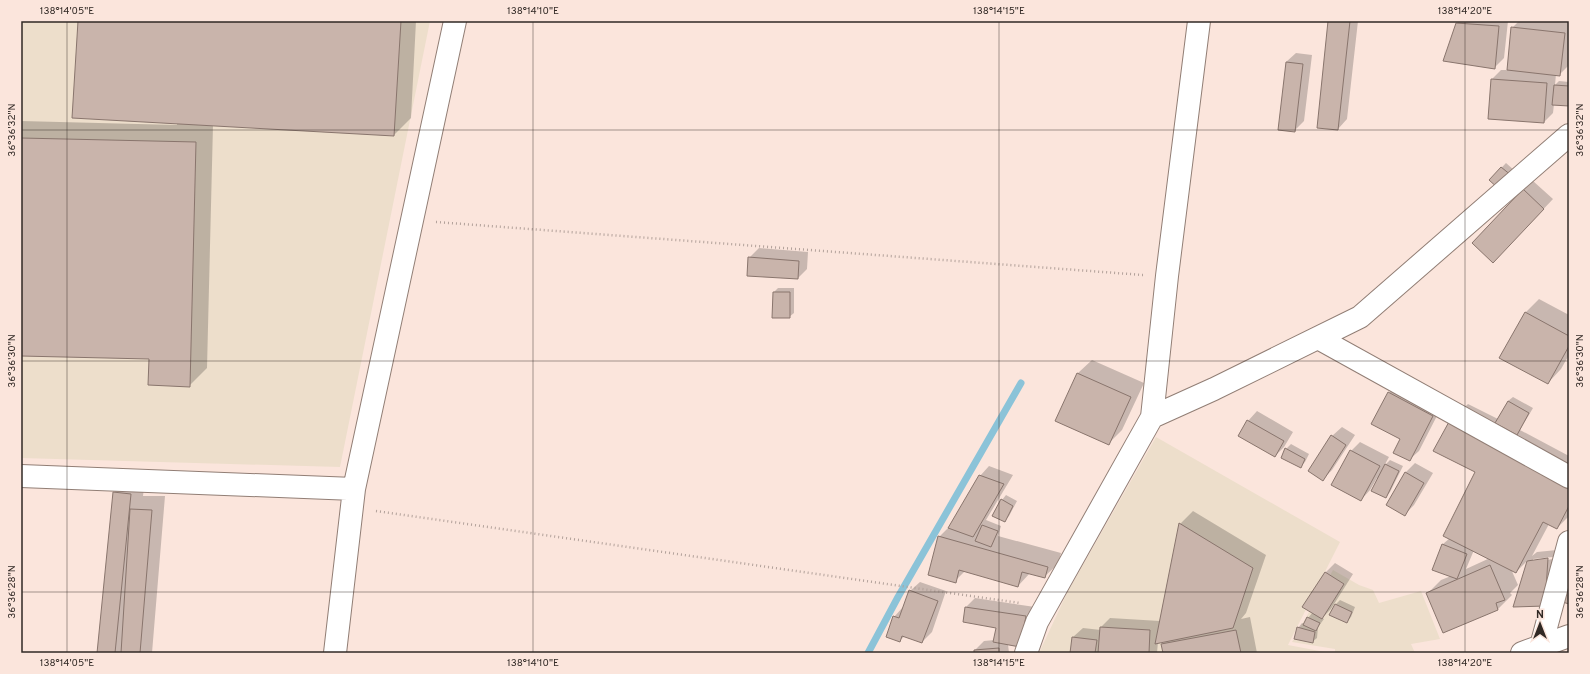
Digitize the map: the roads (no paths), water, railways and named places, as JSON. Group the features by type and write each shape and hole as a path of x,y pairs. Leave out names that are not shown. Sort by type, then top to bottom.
{"main road":[{"path":"335,653 354,489 455,21"},
{"path":"1026,653 1037,622 1152,417 1166,276 1199,21"},
{"path":"1152,417 1214,389 1360,317 1569,135"},
{"path":"1318,338 1569,476"},
{"path":"21,476 354,489"},
{"path":"1531,649 1569,542"},
{"path":"1531,649 1569,636"}],"waterway":[{"path":"868,653 898,597 1021,383"}]}
